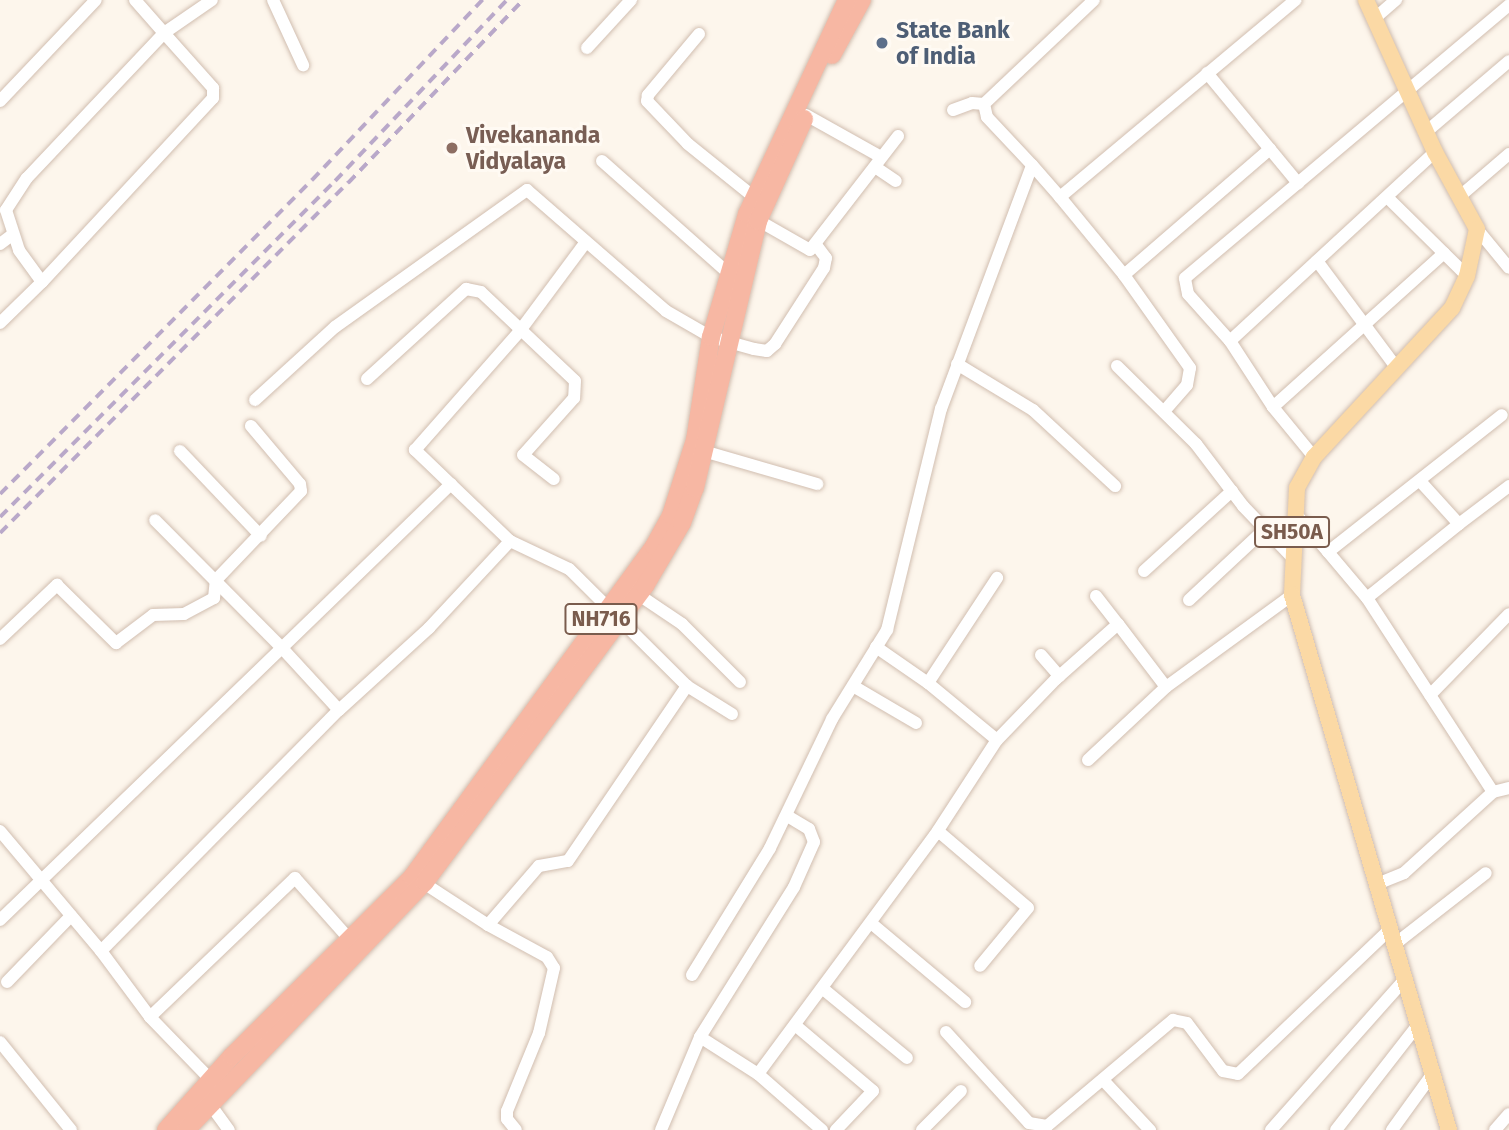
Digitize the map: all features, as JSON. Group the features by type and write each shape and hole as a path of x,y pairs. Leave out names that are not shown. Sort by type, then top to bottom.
{"highway":[{"name":"NH716","path":"166,1130 418,879 616,613 671,515 695,440 711,337 727,272 846,0"},
{"name":"NH716","path":"616,613 639,595 682,523 703,452 729,342 753,210 806,115 862,0"},
{"name":"NH716","path":"186,1130 207,1092 350,940 418,879"}],"main road":[{"path":"1366,0 1435,152 1477,229"},
{"name":"SH50A","path":"1448,1129 1292,594 1291,556 1297,488 1314,457 1452,308 1467,276 1477,229"}],"street":[{"path":"0,101 96,0"},
{"path":"0,323 42,282 213,98 213,88 135,0"},
{"path":"42,282 12,235 6,210 27,178 164,33 212,0"},
{"path":"273,0 303,65"},
{"path":"587,48 631,0"},
{"path":"953,110 972,103 984,104 1094,0"},
{"path":"1060,197 1296,0"},
{"path":"1375,18 1396,0"},
{"path":"1314,457 1273,407 1230,341 1188,294 1185,278 1509,5"},
{"path":"699,34 648,95 647,101 753,210 804,250 817,246 898,136"},
{"path":"1426,132 1509,61"},
{"path":"1207,73 1298,183"},
{"path":"984,104 987,117 1060,197 1124,275 1190,368 1187,386 1164,411"},
{"path":"806,115 878,162 896,181"},
{"path":"1124,275 1270,149"},
{"path":"1230,341 1435,152"},
{"path":"1459,197 1509,154"},
{"path":"602,161 727,272"},
{"path":"692,975 786,816 831,719 887,630 941,409 1032,165"},
{"path":"255,400 335,327 519,193 527,190 536,195 585,243 666,311 711,337 767,351 775,344 824,268 826,258 817,246"},
{"path":"1387,197 1467,276"},
{"path":"1477,229 1509,268"},
{"path":"0,244 12,235"},
{"path":"585,243 519,332 415,450 510,541 569,569 687,686 732,714"},
{"path":"1273,407 1444,253"},
{"path":"1317,261 1396,367"},
{"path":"367,379 466,289 481,292 577,387 574,398 523,455 554,479"},
{"path":"957,364 1033,411 1115,486"},
{"path":"1118,366 1164,411 1264,530 1291,556"},
{"path":"1328,552 1502,415"},
{"path":"0,639 57,585 116,643 153,615 184,614 204,605 217,594 216,580 261,536 301,491 300,484 251,426"},
{"path":"180,451 261,536"},
{"path":"703,452 817,484"},
{"path":"1420,481 1459,524"},
{"path":"0,920 451,484"},
{"path":"1367,598 1509,486"},
{"path":"1144,571 1232,491"},
{"path":"1296,514 1367,598 1493,792"},
{"path":"155,520 282,648 339,710"},
{"path":"1189,600 1264,530"},
{"path":"101,951 339,710 429,628 510,541"},
{"path":"929,682 997,578"},
{"path":"1088,760 1166,687 1292,594"},
{"path":"639,595 682,624 740,682"},
{"path":"1096,596 1166,687"},
{"path":"1430,695 1509,614"},
{"path":"758,1074 938,831 997,740 1059,677 1118,624"},
{"path":"876,648 929,682 997,740"},
{"path":"1041,655 1059,677"},
{"path":"853,685 916,723"},
{"path":"488,925 539,866 568,861 687,686"},
{"path":"1377,884 1404,873 1493,792 1509,788"},
{"path":"661,1130 701,1037 794,887 814,842 810,829 786,816"},
{"path":"0,831 101,951 207,1092 229,1130"},
{"path":"938,831 1028,908 980,966"},
{"path":"946,1032 1030,1123 1038,1127 1047,1126 1173,1020 1181,1019 1223,1071 1238,1074 1393,937 1486,873"},
{"path":"150,1017 295,878 350,940"},
{"path":"418,879 488,925 547,957 554,968 539,1033 507,1111 507,1119 516,1130"},
{"path":"7,982 71,916"},
{"path":"872,923 965,1002"},
{"path":"1271,1130 1405,979"},
{"path":"822,988 907,1058"},
{"path":"795,1025 873,1091 836,1130"},
{"path":"1336,1130 1417,1026"},
{"path":"701,1037 758,1074 812,1127"},
{"path":"0,1042 71,1130"},
{"path":"1392,1130 1431,1076"},
{"path":"1103,1080 1150,1130"},
{"path":"922,1130 961,1091"},
{"path":"1495,1130 1509,1114"}],"railway":[{"path":"0,494 312,180 482,0"},
{"path":"0,517 335,181 507,0"},
{"path":"0,533 348,183 523,0"}],"place":[{"name":"State Bank of India","path":"882,43"},
{"name":"Vivekananda Vidyalaya","path":"452,148"}]}
